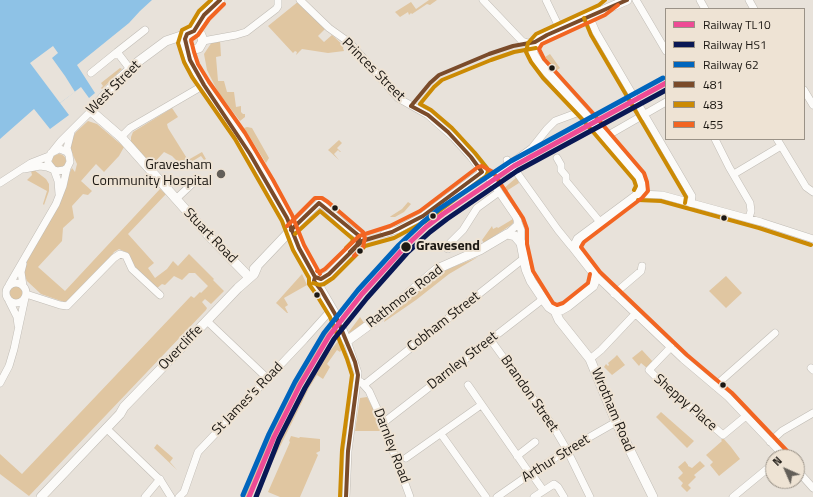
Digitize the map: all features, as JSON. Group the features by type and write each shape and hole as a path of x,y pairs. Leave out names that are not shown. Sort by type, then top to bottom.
{"main road":[{"path":"191,33 201,35 203,41 197,50 192,50 186,46 184,39 191,33 204,15 220,0"},
{"path":"602,10 614,0"},
{"path":"555,311 566,308 593,286 596,276 574,248 575,244 579,238 640,190 639,177 598,128 538,62 532,51 531,43 627,0"},
{"name":"West Street","path":"91,111 118,80 156,48 166,41 191,33"},
{"name":"West Street","path":"156,48 171,43 186,46"},
{"name":"Darnley Road","path":"186,46 190,60 204,85 250,154 287,218 299,248 314,277 314,281 334,312 346,338"},
{"name":"Stuart Road","path":"91,111 121,137 209,236 243,283"},
{"name":"Overcliffe","path":"34,497 84,444 107,421 124,407 228,300 229,293 243,283 292,230"},
{"path":"507,234 515,236 521,243"},
{"name":"Rathmore Road","path":"346,338 388,311 437,269 480,250 507,234"},
{"path":"277,245 288,242 299,248"},
{"name":"Wrotham Road","path":"521,243 523,258 531,281 549,307 555,311 557,317 590,358 616,422 653,497"},
{"path":"566,308 562,316 566,328"},
{"name":"Overcliffe","path":"41,497 120,414 124,407"},
{"name":"Overcliffe","path":"84,444 89,443 104,428 106,428"}],"street":[{"path":"203,41 246,32 276,9 279,0"},
{"name":"Princes Street","path":"300,0 329,28 350,43 395,95 404,102 427,114 448,132 470,156 482,172 488,176 518,221"},
{"path":"483,0 520,40 531,43"},
{"path":"546,0 560,29"},
{"path":"637,1 665,49"},
{"path":"589,16 596,32 692,196 691,204"},
{"path":"91,73 145,30"},
{"path":"117,52 130,69"},
{"path":"121,137 130,128 204,85"},
{"path":"805,92 813,105"},
{"path":"605,137 665,103"},
{"name":"West Street","path":"51,154 61,141 91,111"},
{"path":"490,180 509,164 532,148 555,121 582,111"},
{"name":"West Street","path":"69,155 67,148 68,141 73,129"},
{"path":"716,140 750,204 749,218"},
{"path":"734,174 779,142 806,187 813,192"},
{"path":"0,183 24,169 31,163 57,150 64,150 69,155 70,162 59,196 51,214 17,270 6,293 17,317 19,327"},
{"path":"51,154 48,163 53,169 58,181 59,196"},
{"path":"557,158 562,165 561,170 566,176 566,181 600,222"},
{"path":"509,164 515,170 538,204 574,248"},
{"path":"24,169 40,166 60,171 67,168"},
{"path":"384,234 399,229 423,216 482,172"},
{"path":"176,199 193,183"},
{"path":"640,190 749,218 813,239"},
{"path":"448,249 450,243 463,230 477,208 498,191"},
{"path":"292,230 319,203 359,238 357,245 329,274 321,290"},
{"name":"Rathmore Road","path":"507,234 518,221"},
{"name":"Wrotham Road","path":"518,221 521,230 521,243"},
{"path":"0,383 12,355 26,296 21,272 28,253"},
{"path":"26,296 67,306 114,258 120,254 126,256 132,270 160,296"},
{"name":"Cobham Street","path":"361,383 523,258"},
{"path":"614,294 641,271 642,266"},
{"path":"314,277 321,279 329,274"},
{"path":"596,276 635,314 715,386 746,416 776,449"},
{"path":"9,285 18,283 24,286"},
{"path":"9,301 18,303 26,296"},
{"name":"Darnley Street","path":"383,423 543,299"},
{"name":"St James's Road","path":"179,497 184,492 198,452 268,379 320,321 334,312"},
{"path":"590,358 601,350 635,314"},
{"path":"207,321 268,379"},
{"path":"715,386 775,333"},
{"name":"Darnley Road","path":"346,338 361,383 370,395 383,423 410,497"},
{"name":"Brandon Street","path":"490,339 547,418 567,450 590,497"},
{"name":"Sheppy Place","path":"671,347 649,370 658,379 723,435 746,416"},
{"name":"Darnley Road","path":"361,383 356,390 364,391 370,395"},
{"path":"468,385 517,456 543,490"},
{"path":"346,497 348,451 356,390"},
{"path":"406,458 481,405"},
{"path":"770,442 782,431 812,416"},
{"name":"Arthur Street","path":"497,497 530,473 616,422"},
{"path":"106,428 160,479 171,497"},
{"path":"440,434 486,497"},
{"path":"517,456 535,442"},
{"path":"733,497 765,471"},
{"path":"145,497 160,479"},
{"path":"805,479 813,488"},
{"path":"534,497 543,490 555,484 564,497"}],"shaded area":[{"path":"429,0 437,0 409,15 408,12 400,17 395,12 411,2 416,9"},
{"path":"299,1 326,28 318,36 324,42 332,35 344,46 344,51 328,53 302,49 296,55 297,52 295,51 293,53 268,26"},
{"path":"220,40 221,56 216,57 218,81 224,81 227,92 234,92 236,107 241,106 241,112 245,114 245,117 240,121 218,92 207,70 204,54 212,42"},
{"path":"550,54 560,68 556,71 545,57"},
{"path":"120,68 122,69 102,89 101,88 103,86 101,83"},
{"path":"172,108 178,117 167,124 168,128 188,160 202,152 206,159 204,160 201,156 183,167 172,156 164,152 152,165 131,142 133,132"},
{"path":"88,121 97,124 124,147 119,156 104,172 96,164 81,181 92,191 88,195 83,194 72,206 74,218 63,228 62,241 38,267 65,291 160,189 166,194 128,234 154,263 148,268 155,278 167,269 173,261 178,266 189,254 224,291 211,304 205,299 202,302 207,308 206,310 29,496 0,474 0,454 22,474 191,296 194,298 208,286 195,273 189,273 182,280 174,276 165,285 162,284 156,289 132,264 128,253 119,249 114,252 110,258 67,301 64,302 41,294 27,281 24,274 25,264 72,168 75,172 77,164 70,149 71,141 76,132"},
{"path":"244,128 252,128 269,158 266,163"},
{"path":"339,140 342,143 337,148 341,152 338,150 334,154 339,160 328,150"},
{"path":"59,154 64,156 66,161 64,166 59,168 54,166 52,161 54,156"},
{"path":"34,170 46,179 49,184 49,191 44,205 47,191 27,180 32,175 31,171"},
{"path":"517,177 519,183 505,193 502,192 502,190"},
{"path":"408,202 411,204 404,212 395,217 390,217 402,209"},
{"path":"513,219 513,223 511,225 484,243 482,240 492,226 493,229 498,228"},
{"path":"478,257 449,274 416,300 384,322 385,319 438,274"},
{"path":"302,274 307,285 284,298 288,305 285,307 287,313 276,303"},
{"path":"726,276 742,293 726,308 709,291"},
{"path":"13,286 19,286 23,290 23,296 19,300 13,300 9,296 9,290"},
{"path":"333,317 335,324 326,336 292,395 271,438 247,497 240,497 277,414 312,350"},
{"path":"360,317 364,323 348,333"},
{"path":"339,340 344,345 340,352 337,350 327,364 330,367 323,379 317,375 309,388 267,473 259,497 254,497 268,461 303,390 316,368"},
{"path":"642,350 654,363 647,368 641,363 639,366 632,358"},
{"path":"617,355 625,365 612,375 604,367 606,364 608,366 608,363"},
{"path":"367,397 382,431 355,431 360,398"},
{"path":"661,412 694,441 687,448 656,417"},
{"path":"291,436 320,439 320,451 316,453 318,455 300,497 280,497 268,492 290,442"},
{"path":"723,438 740,459 719,476 710,465 713,462 706,455 722,441 721,440"},
{"path":"157,444 173,458 170,462 177,470 154,448"},
{"path":"685,461 688,466 692,468 700,461 705,466 694,475 696,477 688,485 691,488 687,492 681,486 683,483 678,478 683,473 678,467"}],"water":[{"path":"0,0 152,0 129,23 77,65 95,93 89,98 81,87 60,103 69,115 50,129 34,109 0,139"}],"pier":[{"path":"53,46 58,53 52,58 75,92 60,103 30,63"}],"rail line":[{"name":"62","path":"243,495 269,434 295,382 324,333 358,290 399,245 439,209 511,161 663,78"},
{"name":"TL10","path":"249,497 274,437 300,385 329,336 362,294 403,249 426,227 443,214 514,166 665,84"},
{"name":"HS1","path":"256,497 279,439 305,388 334,339 367,298 407,253 447,219 517,171 665,91"}],"transit line":[{"name":"483","path":"211,0 199,11 190,26 182,30 178,43 184,62 192,77 235,139 282,221 293,250 309,278 309,284 330,317 347,359 352,375 342,450 340,497"},
{"name":"481","path":"194,31 204,15 220,0"},
{"name":"483","path":"605,0 599,5 536,34 528,43 526,52 531,62 543,78 582,119 634,180 636,186 634,190"},
{"name":"481","path":"535,42 547,35 627,0"},
{"name":"455","path":"224,4 209,19 198,35 191,40 198,64 245,133 273,180 292,215 304,245 320,274"},
{"name":"455","path":"618,5 605,15 542,44 539,49 544,59 644,173 647,182 648,191 642,198 584,242 581,247 600,272 687,355 732,393 785,449"},
{"name":"483","path":"584,18 591,35 686,197 685,203"},
{"name":"481","path":"194,31 187,34 185,39 190,60 204,85 250,154 287,218 299,248 315,277 314,281 335,314 355,362 358,375 348,451 346,497"},
{"name":"481","path":"411,106 430,83 439,75 489,54 513,46 535,42"},
{"name":"483","path":"313,283 320,285 333,278 365,246 394,238 426,221 486,176 488,172 487,168 475,153 452,128 431,110 420,104 442,80 514,52 536,48"},
{"name":"481","path":"411,106 428,115 448,132 471,157 482,172"},
{"name":"455","path":"317,271 320,272 325,269 359,236 390,226 420,211 478,167 482,166 493,172 523,218 527,229 527,244 533,271 553,303 557,305 563,303 588,283 590,274"},
{"name":"481","path":"315,277 321,279 329,274 362,241 392,232 423,216 482,172"},
{"name":"455","path":"287,226 315,198 322,198 363,232 365,238 363,247 354,256"},
{"name":"483","path":"638,200 661,201 759,228 811,245"},
{"name":"481","path":"319,203 358,235 359,238 357,245 350,252"},
{"name":"481","path":"291,230 319,203"},
{"name":"483","path":"295,234 320,211 353,239 346,248"}],"place":[{"name":"Gravesham Community Hospital","path":"221,174"},
{"name":"Gravesend","path":"406,247"}]}
